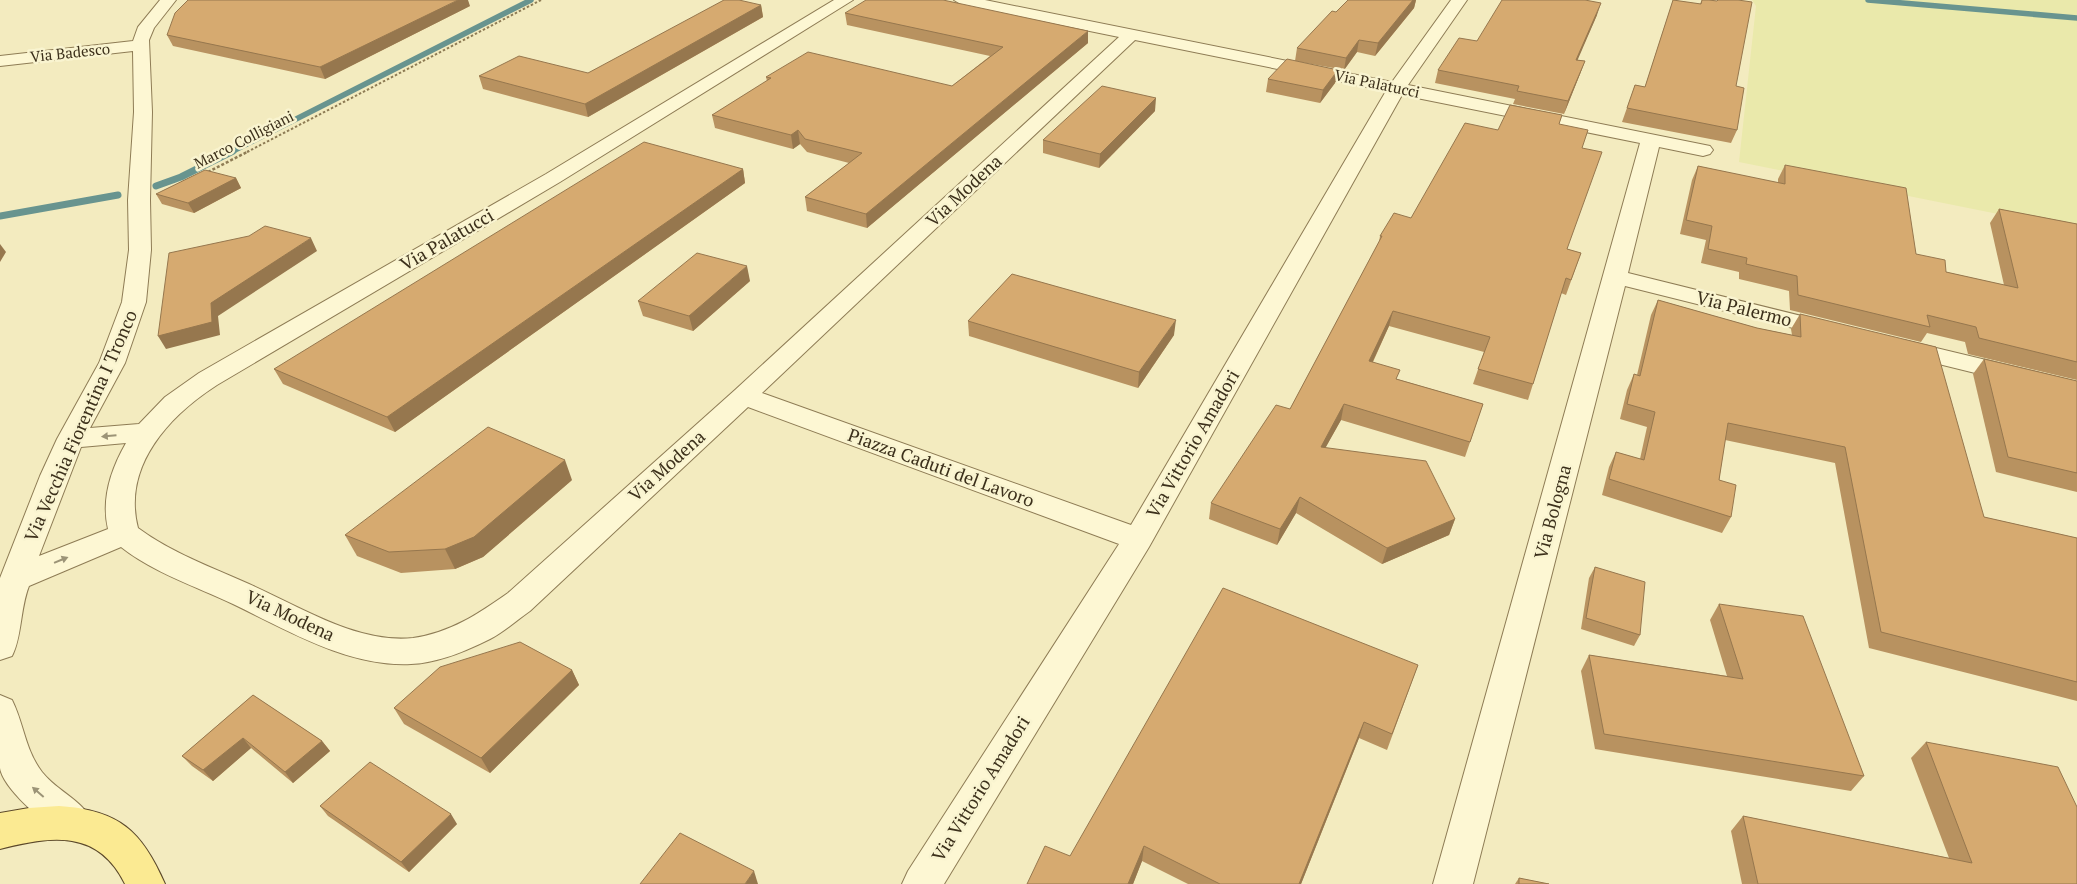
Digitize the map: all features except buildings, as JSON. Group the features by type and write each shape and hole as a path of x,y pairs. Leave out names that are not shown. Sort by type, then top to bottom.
{"main road":[{"path":"0,831 36,824 75,824 100,831 117,840 130,856 145,884"}],"street":[{"name":"Via Vecchia Fiorentina I Tronco","path":"0,646 6,604 54,476 71,439 112,363 136,294 140,250 139,200 143,112 140,45 146,27 168,0"},
{"name":"Via Palatucci","path":"124,534 120,516 120,499 136,452 147,432 170,407 208,380 553,178 845,0"},
{"name":"Via Palatucci","path":"962,0 1704,150"},
{"name":"Via Vittorio Amadori","path":"922,884 1138,539 1397,88 1459,0"},
{"name":"Via Modena","path":"124,534 160,557 360,647 398,652 441,646 471,634 502,616 744,396 1132,34"},
{"name":"Via Badesco","path":"0,61 140,45"},
{"name":"Via Bologna","path":"1452,884 1616,278 1651,139"},
{"name":"Via Palermo","path":"1616,278 1854,336"},
{"path":"1882,343 2077,390"},
{"name":"Piazza Caduti del Lavoro","path":"744,396 1138,539"},
{"path":"71,439 147,432"},
{"path":"16,578 124,534"},
{"path":"0,710 14,761 30,785 75,824"}],"path":[{"name":"Marco Colligiani","path":"205,174 541,0"}],"shaded area":[{"path":"1752,0 2077,0 2077,230 1739,162 1756,6"}],"waterway":[{"path":"231,152 531,0"},
{"path":"1868,0 2077,18"},
{"path":"156,186 181,177 231,152"},
{"path":"0,216 118,195"}]}
